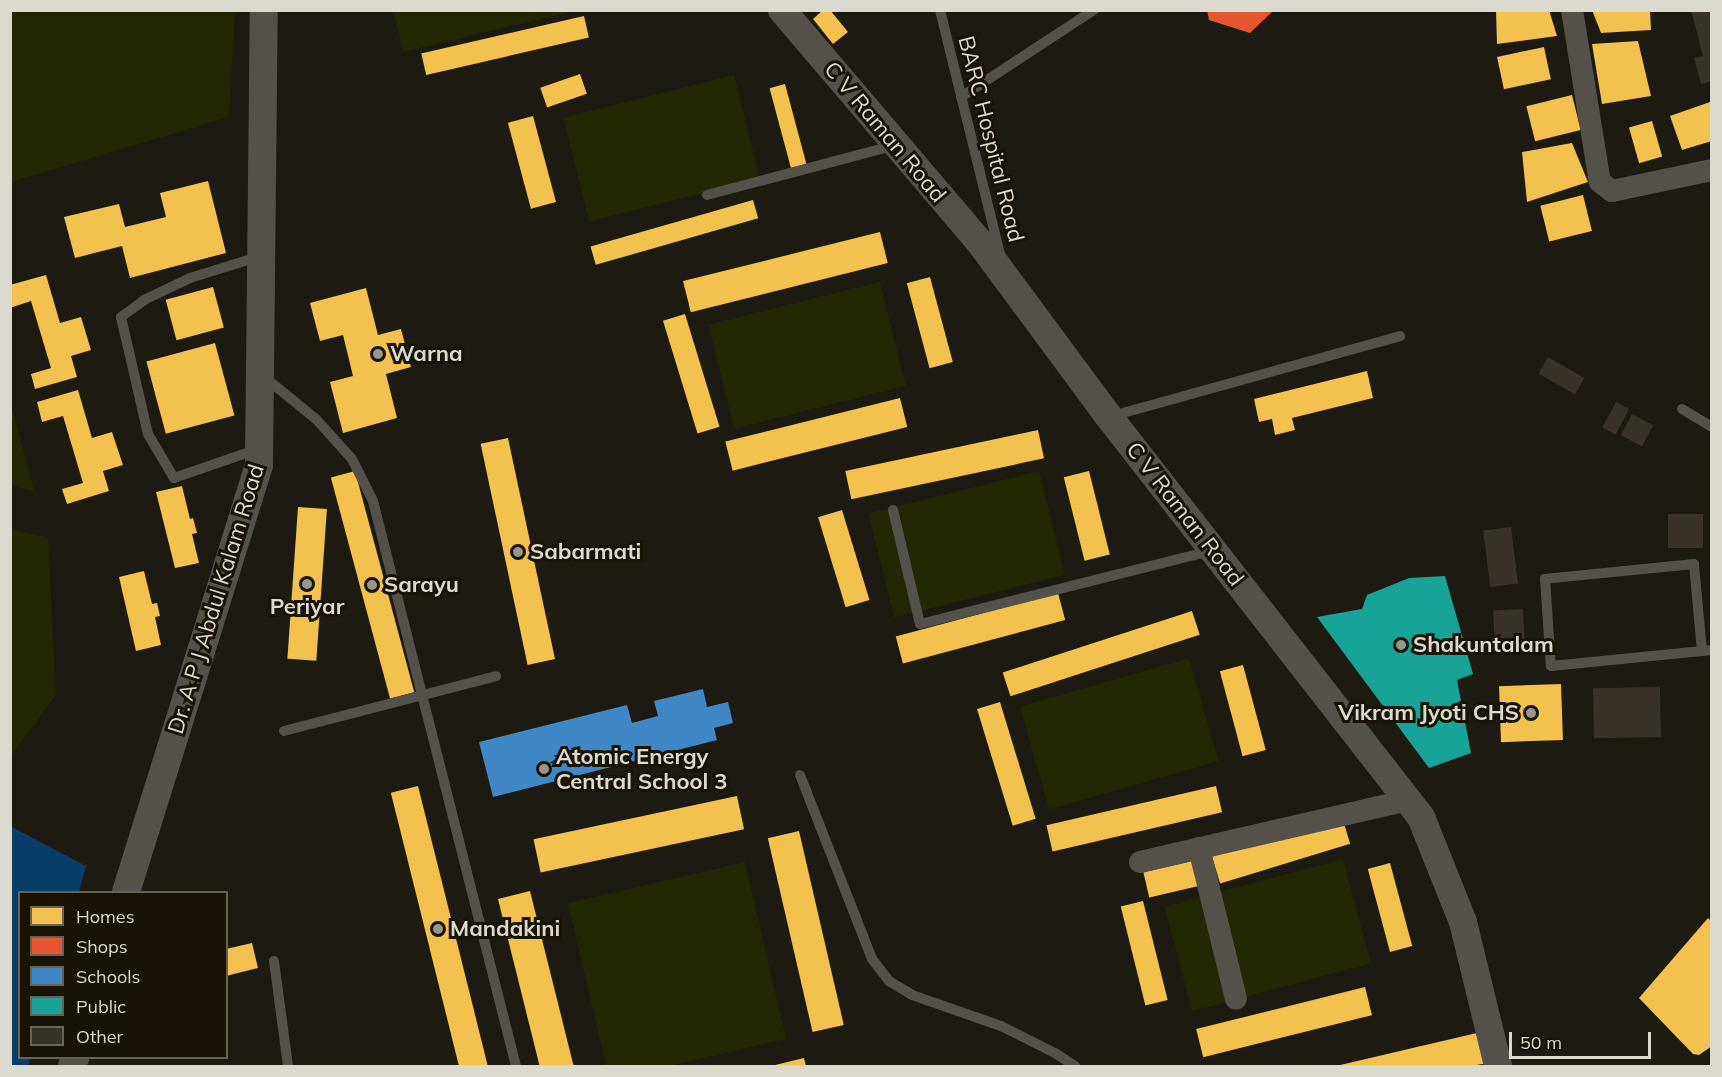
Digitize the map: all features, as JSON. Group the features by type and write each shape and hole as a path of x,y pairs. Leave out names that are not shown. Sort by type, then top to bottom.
{"street":[{"name":"Dr. A P J Abdul Kalam Road","path":"126,891 259,465 264,10"},
{"name":"C V Raman Road","path":"782,10 1005,276 1109,417 1420,817 1463,922 1498,1066"},
{"path":"1572,10 1600,182 1612,191 1712,170"},
{"path":"1140,862 1408,800"},
{"path":"1199,848 1236,999"}],"lane":[{"name":"BARC Hospital Road","path":"939,10 1005,276"},
{"path":"961,96 1094,10"},
{"path":"707,195 896,145"},
{"path":"260,449 174,478 148,434 121,316 144,300 190,279 261,255"},
{"path":"1109,417 1400,336"},
{"path":"259,373 316,419 352,459 373,501 516,1066"},
{"path":"1682,409 1712,427"},
{"path":"893,510 920,624 1213,550"},
{"path":"1694,564 1707,651 1551,666 1545,579 1694,564"},
{"path":"284,731 496,676"},
{"path":"800,775 872,959 889,981 912,995 1001,1026 1076,1066"},
{"path":"274,961 288,1066"}],"green space":[{"path":"11,10 235,11 229,117 11,182"},
{"path":"393,10 574,11 403,52"},
{"path":"734,75 760,179 589,221 563,118"},
{"path":"880,282 906,386 734,429 708,325"},
{"path":"11,405 35,492 11,484"},
{"path":"1039,471 1065,575 894,617 868,514"},
{"path":"11,529 48,538 56,695 11,756"},
{"path":"1189,658 1218,761 1049,809 1020,707"},
{"path":"1343,859 1371,963 1192,1011 1164,907"},
{"path":"745,862 786,1039 669,1066 606,1066 568,903"}],"water":[{"path":"10,826 86,866 79,891 18,891 18,1059 31,1059 28,1066 11,1066"}],"building: Homes":[{"path":"823,10 830,10 848,32 833,44 813,19"},
{"path":"1496,10 1549,10 1557,36 1497,44"},
{"path":"1592,10 1650,10 1651,30 1601,33"},
{"path":"584,16 589,37 426,75 421,54"},
{"path":"1638,41 1651,96 1602,104 1592,44"},
{"path":"1544,47 1551,79 1504,89 1497,57"},
{"path":"580,74 587,94 547,108 540,88"},
{"path":"785,84 806,164 791,168 770,88"},
{"path":"1572,95 1581,130 1535,141 1526,106"},
{"path":"1710,102 1712,141 1682,150 1670,116"},
{"path":"533,116 556,202 531,209 508,123"},
{"path":"1652,121 1662,157 1639,163 1629,128"},
{"path":"1572,143 1588,182 1527,202 1522,152"},
{"path":"208,181 226,253 130,278 122,246 75,258 64,217 119,204 125,227 166,217 160,193"},
{"path":"1583,195 1592,231 1549,242 1540,206"},
{"path":"753,200 758,218 596,265 591,247"},
{"path":"880,232 888,263 691,312 683,281"},
{"path":"46,275 60,323 81,317 91,350 71,356 77,377 35,389 31,374 51,368 31,301 10,308 10,285"},
{"path":"930,277 953,362 930,368 907,283"},
{"path":"213,287 224,328 177,340 166,300"},
{"name":"Warna","path":"366,288 378,335 401,329 411,367 386,374 397,418 343,433 330,382 353,376 343,335 320,341 310,303"},
{"path":"685,314 719,427 698,434 663,321"},
{"path":"215,343 234,415 166,434 146,361"},
{"path":"1367,371 1373,398 1292,418 1295,430 1275,435 1272,419 1259,422 1254,399"},
{"path":"78,390 92,438 112,432 123,465 103,471 109,491 67,504 62,489 83,483 63,416 42,422 37,402"},
{"path":"900,398 907,427 733,471 725,442"},
{"path":"1038,430 1044,458 851,499 845,471"},
{"name":"Sabarmati","path":"508,438 555,659 528,665 481,444"},
{"name":"Sarayu","path":"355,471 414,692 390,699 331,477"},
{"path":"1089,471 1110,554 1085,561 1064,477"},
{"path":"182,486 190,519 193,518 197,533 192,534 199,563 175,568 156,492"},
{"name":"Periyar","path":"298,507 327,509 316,661 287,659"},
{"path":"842,510 869,600 846,607 818,517"},
{"path":"144,571 152,604 157,603 160,616 155,617 161,645 136,651 119,577"},
{"path":"1058,593 1065,620 903,664 896,636"},
{"path":"1192,611 1200,635 1010,696 1003,672"},
{"path":"1243,665 1266,750 1243,756 1220,671"},
{"name":"Vikram Jyoti CHS","path":"1561,684 1563,740 1501,742 1499,686"},
{"path":"1000,702 1036,819 1013,826 977,709"},
{"name":"Mandakini","path":"418,786 488,1065 459,1066 391,793"},
{"path":"1216,786 1222,812 1053,851 1046,825"},
{"name":"Mandakini","path":"737,796 744,829 541,873 534,839"},
{"path":"1342,817 1350,844 1220,884 1212,857"},
{"path":"799,831 844,1025 813,1032 768,838"},
{"path":"1196,860 1202,885 1149,897 1143,872"},
{"path":"1390,863 1412,946 1390,952 1368,869"},
{"path":"530,891 574,1066 540,1066 498,899"},
{"path":"1143,901 1168,1000 1145,1006 1121,907"},
{"path":"1708,918 1712,922 1712,1046 1699,1055 1693,1054 1639,998"},
{"path":"252,943 258,968 228,976 228,949"},
{"path":"1365,987 1372,1015 1203,1057 1196,1029"},
{"path":"1481,1032 1488,1063 1471,1066 1336,1066"},
{"path":"804,1058 806,1066 771,1066"}],"building: Shops":[{"path":"1207,10 1274,10 1250,33 1209,20"}],"building: Schools":[{"name":"Atomic Energy Central School 3","path":"703,689 707,707 728,702 733,723 714,728 717,740 493,797 479,742 627,705 632,723 658,716 654,701"}],"building: Public":[{"name":"Shakuntalam","path":"1445,576 1473,674 1457,680 1471,753 1429,768 1317,617 1362,609 1367,595 1409,578"}],"building: Other":[{"path":"1691,10 1712,10 1712,81 1701,84 1694,58 1703,56"},
{"path":"1548,357 1584,378 1575,394 1538,373"},
{"path":"1616,402 1629,409 1616,435 1602,428"},
{"path":"1632,414 1653,425 1642,446 1621,435"},
{"path":"1668,514 1703,514 1703,548 1668,548"},
{"path":"1511,527 1518,584 1490,587 1483,530"},
{"path":"1523,609 1525,652 1495,654 1493,611"},
{"path":"1660,687 1661,737 1594,738 1593,688"}],"place":[{"name":"Warna","path":"378,354"},
{"name":"Sabarmati","path":"518,552"},
{"name":"Periyar","path":"307,584"},
{"name":"Sarayu","path":"372,585"},
{"name":"Shakuntalam","path":"1401,645"},
{"name":"Vikram Jyoti CHS","path":"1531,713"},
{"name":"Atomic Energy Central School 3","path":"544,769"},
{"name":"Mandakini","path":"438,929"}]}
